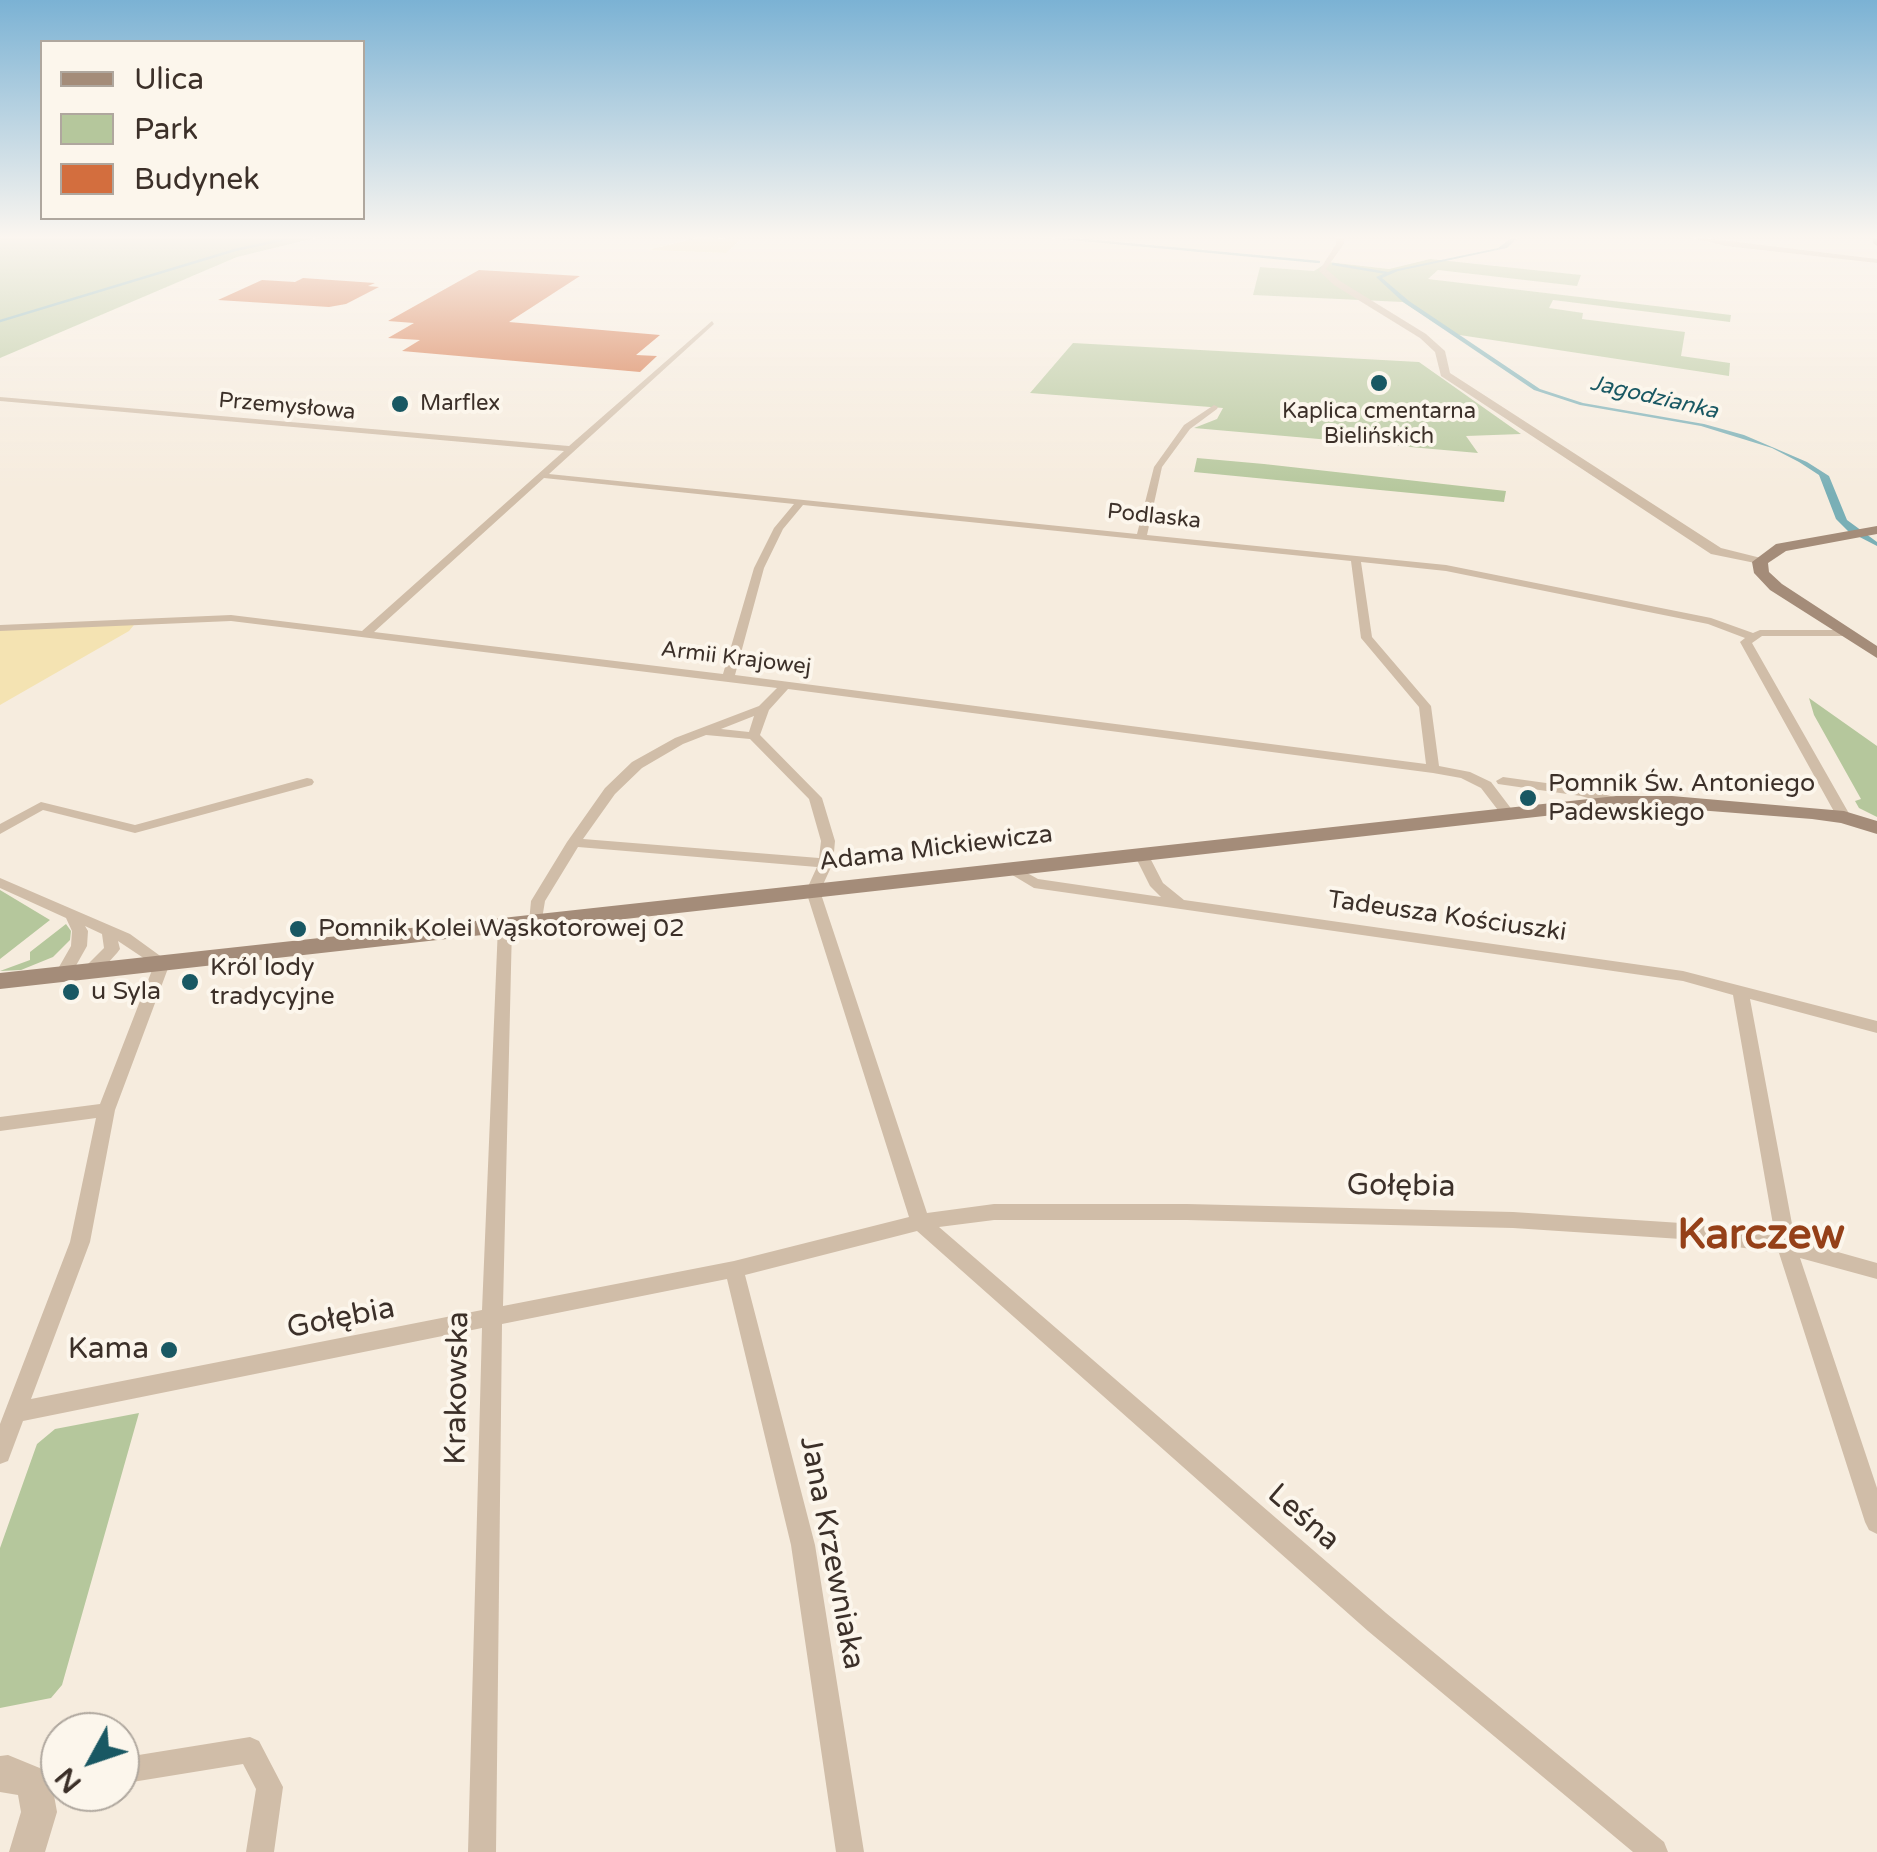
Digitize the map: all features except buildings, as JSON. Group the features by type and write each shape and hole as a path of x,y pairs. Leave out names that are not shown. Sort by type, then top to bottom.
{"main road":[{"path":"1876,530 1782,547 1760,562 1762,573 1776,587 1877,653"},
{"name":"Adama Mickiewicza","path":"0,980 1616,802 1672,802 1849,819 1877,830"}],"street":[{"path":"1400,321 1440,351 1445,374 1716,550 1760,562"},
{"path":"365,634 712,324"},
{"name":"Przemysłowa","path":"0,399 571,449"},
{"path":"1142,536 1158,466 1187,428 1214,408"},
{"name":"Podlaska","path":"546,476 1354,558 1500,577 1711,621 1751,636"},
{"path":"728,678 759,568 779,528 801,501"},
{"path":"1354,558 1367,638 1425,706 1433,769"},
{"name":"Armii Krajowej","path":"0,628 231,618 728,678 1433,769 1465,775 1486,785 1509,814"},
{"path":"1846,633 1751,636 1748,646 1772,694 1849,819"},
{"path":"536,922 538,901 574,842 610,791 637,765 763,709 786,686"},
{"path":"754,736 763,709"},
{"path":"705,732 754,736 815,798 828,841 826,863 813,891 920,1222"},
{"path":"0,830 42,806 135,829 307,782"},
{"path":"1503,782 1582,792 1616,802"},
{"path":"574,842 826,863"},
{"path":"1141,854 1157,886 1182,904"},
{"name":"Tadeusza Kościuszki","path":"1010,868 1034,883 1683,976 1877,1027"},
{"path":"0,883 109,931 162,963 106,1110 80,1242 0,1453"},
{"path":"63,974 79,946 80,932 73,916"},
{"name":"Krakowska","path":"482,1852 492,1320 505,926"},
{"path":"91,970 112,948 109,931"},
{"path":"1741,992 1786,1246 1877,1522"},
{"path":"0,1124 106,1110"},
{"name":"Gołębia","path":"16,1412 492,1320 734,1269 920,1222 994,1212 1513,1220 1680,1231 1786,1246 1877,1271"},
{"name":"Leśna","path":"920,1222 1362,1610 1654,1852"},
{"name":"Jana Krzewniaka","path":"734,1269 803,1544 850,1852"},
{"path":"140,1768 250,1750 270,1787 260,1852"},
{"path":"27,1852 39,1812 32,1780"}],"green space":[{"path":"0,321 86,321 0,358"},
{"path":"1433,321 1601,321 1685,332 1681,356 1730,363 1729,376 1453,334"},
{"path":"1073,343 1419,362 1521,434 1466,436 1478,453 1194,428 1217,419 1223,408 1030,393"},
{"path":"1197,458 1506,491 1504,502 1194,472"},
{"path":"1809,698 1877,746 1877,817 1859,808 1855,801 1861,799 1814,715"},
{"path":"0,890 50,920 0,959"},
{"path":"66,924 71,931 70,940 53,957 21,970 0,971 30,960 30,952"},
{"path":"139,1413 62,1685 51,1698 0,1708 0,1548 37,1444 55,1429"}],"sand":[{"path":"138,620 129,631 0,705 0,628"}],"water":[{"path":"1432,321 1439,321 1540,389 1583,403 1704,424 1744,435 1807,462 1829,476 1847,520 1877,542 1877,546 1848,531 1836,519 1819,475 1772,448 1701,426 1580,405 1534,390"}],"place":[{"name":"Kaplica cmentarna Bielińskich","path":"1379,383"},
{"name":"Marflex","path":"400,404"},
{"name":"Pomnik Św. Antoniego Padewskiego","path":"1528,798"},
{"name":"Pomnik Kolei Wąskotorowej 02","path":"298,929"},
{"name":"Król lody tradycyjne","path":"190,982"},
{"name":"u Syla","path":"71,992"},
{"name":"Kama","path":"169,1350"}],"district":[{"name":"Karczew","path":"1761,1237"}],"water label":[{"name":"Jagodzianka","path":"1654,398"}]}
